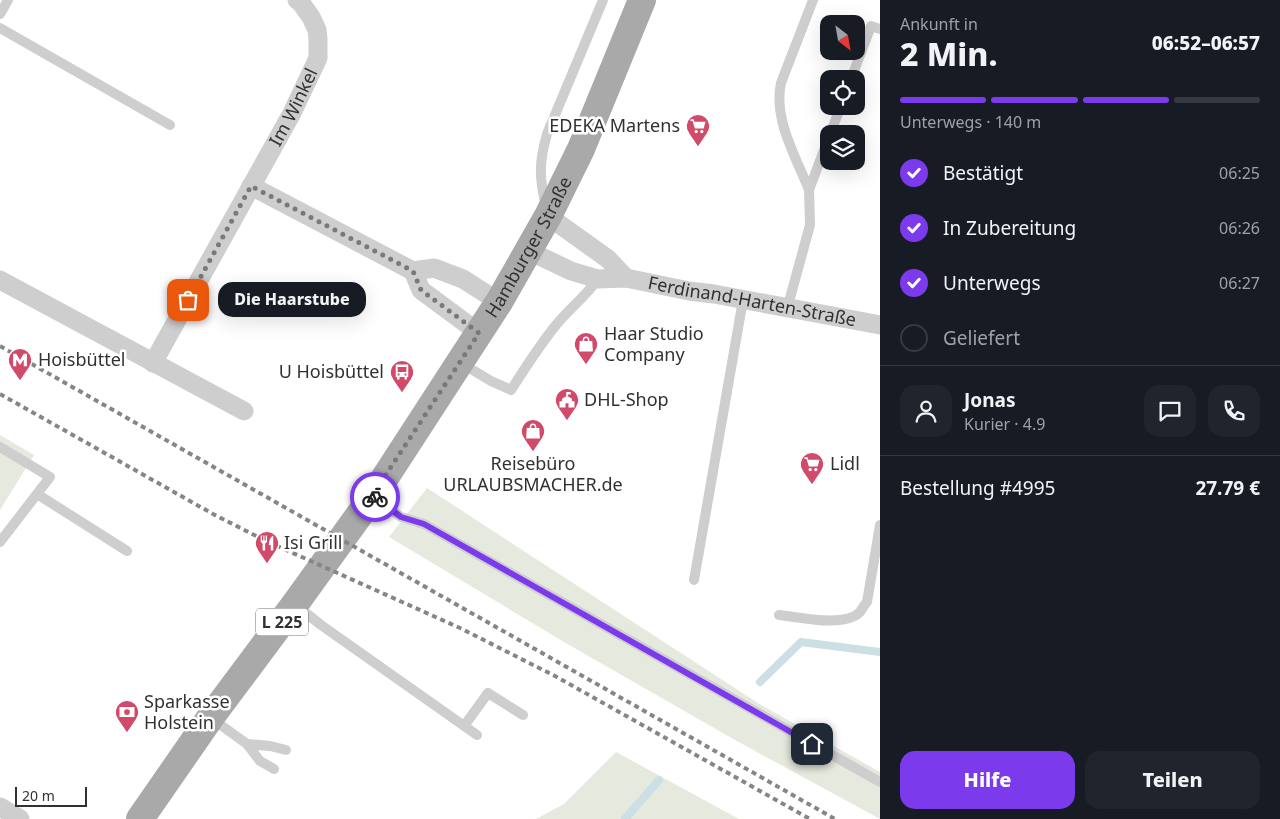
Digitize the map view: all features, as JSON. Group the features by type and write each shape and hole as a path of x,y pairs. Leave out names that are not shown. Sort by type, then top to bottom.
{"main road":[{"name":"Hamburger Straße","path":"140,819 210,718 373,496 499,302 548,216 584,142 642,0"}],"street":[{"name":"Im Winkel","path":"153,363 292,114 318,58 317,30 311,17 297,0"},
{"path":"251,186 413,271 434,268 463,279 499,302"},
{"name":"Ferdinand-Harten-Straße","path":"548,216 608,259 626,278"},
{"name":"Ferdinand-Harten-Straße","path":"529,251 571,272 598,280 626,278 880,325"},
{"path":"413,271 421,290 479,333"},
{"path":"0,280 244,410"},
{"path":"0,807 20,819"}],"lane":[{"path":"0,14 8,0"},
{"path":"548,216 540,183 541,154 547,134 603,0"},
{"path":"787,308 810,225 808,190 784,127 778,104 778,95 813,0"},
{"path":"854,70 871,26 880,30"},
{"path":"0,28 170,125"},
{"path":"808,190 820,160"},
{"path":"461,363 491,382 511,390 556,324 588,293 598,280"},
{"path":"694,580 743,300"},
{"path":"0,447 50,477 0,542"},
{"path":"36,494 127,551"},
{"path":"373,496 401,517 424,524 880,782"},
{"path":"779,615 837,621 848,619 859,613 866,602 880,525"},
{"path":"295,604 321,625 477,735"},
{"path":"464,726 488,693 523,716"},
{"path":"210,718 246,744 260,761 274,769"},
{"path":"246,744 270,746 286,750"}],"shaded area":[{"path":"0,435 34,455 0,510"},
{"path":"427,488 761,705 880,772 880,819 735,740 564,642 389,537"},
{"path":"616,752 739,819 536,819 564,804"}],"waterway":[{"path":"760,682 801,642 880,652"},
{"path":"625,819 659,780"}],"railway":[{"path":"0,346 835,819"},
{"path":"0,394 213,514 264,540 460,628 555,676 810,819"}],"way so far":[{"path":"188,300 251,186 413,271 421,290 479,333 381,482 373,496 375,497"}],"place":[{"name":"EDEKA Martens","path":"698,147"},
{"name":"Die Haarstube","path":"188,300"},
{"name":"Haar Studio Company","path":"586,365"},
{"name":"Hoisbüttel","path":"20,381"},
{"name":"U Hoisbüttel","path":"402,393"},
{"name":"DHL-Shop","path":"567,421"},
{"name":"Reisebüro URLAUBSMACHER.de","path":"533,452"},
{"name":"Lidl","path":"812,485"},
{"name":"Isi Grill","path":"267,564"},
{"name":"Sparkasse Holstein","path":"127,733"}],"route":[{"path":"375,497 401,517 424,524 812,744"}]}
